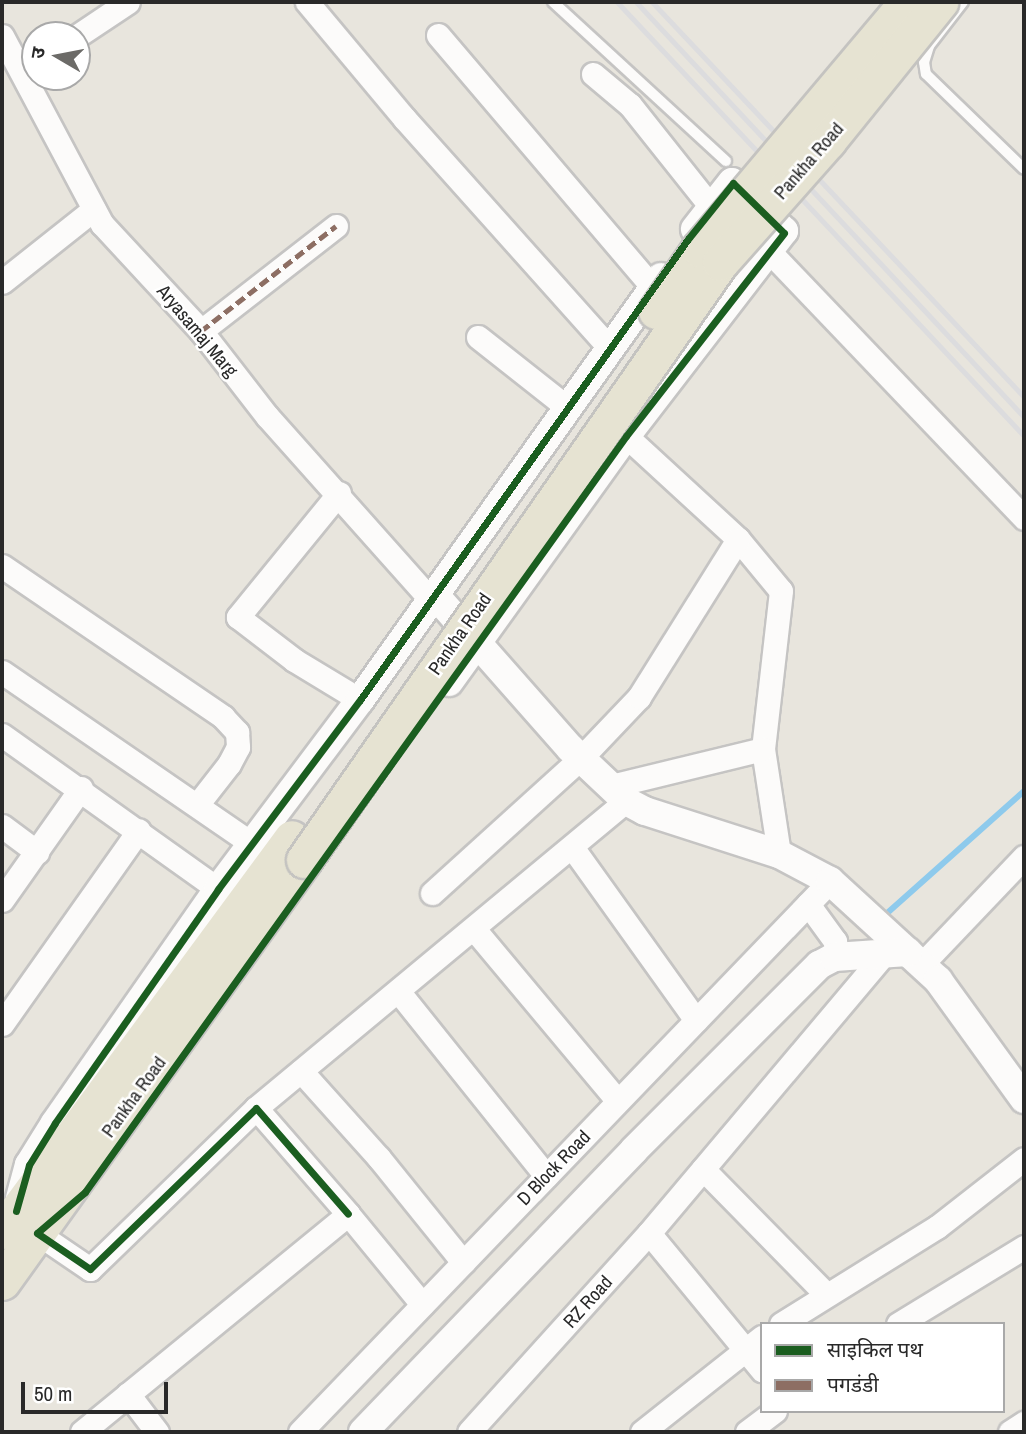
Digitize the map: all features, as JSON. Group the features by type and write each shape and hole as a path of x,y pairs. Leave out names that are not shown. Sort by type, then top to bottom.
{"main road":[{"name":"Pankha Road","path":"298,849 699,249 907,2"},
{"name":"Pankha Road","path":"2,1282 18,1225 298,849 720,263 828,141 940,2"}],"street":[{"path":"91,27 128,2"},
{"path":"307,2 404,118 610,348"},
{"path":"439,36 653,288"},
{"name":"Aryasamaj Marg","path":"15,57 102,224 201,331 267,415 433,598"},
{"path":"593,74 629,105 712,208"},
{"path":"733,183 784,229 769,251 626,436 85,1192 18,1225 29,1165 55,1124 251,843 360,700 653,288 733,183"},
{"path":"2,282 94,209"},
{"path":"201,331 336,226"},
{"path":"769,251 1024,518"},
{"path":"478,337 568,408"},
{"path":"626,436 738,539 781,591 783,605 763,749 779,854"},
{"path":"339,493 238,618 294,660 360,700"},
{"path":"432,893 581,758 651,680 738,539"},
{"path":"2,566 223,717 237,732 238,747 229,764 197,805"},
{"path":"433,598 581,758 618,794 645,811 779,854 830,881 905,957 1024,1099"},
{"path":"2,672 251,843"},
{"path":"2,735 81,788 218,889"},
{"path":"18,1225 90,1269 256,1108 572,847 618,794 763,749"},
{"path":"2,900 81,788"},
{"path":"2,826 37,852"},
{"path":"2,1024 139,830"},
{"path":"572,847 696,1020"},
{"name":"RZ Road","path":"469,1432 649,1233 703,1169 905,957 1024,857"},
{"name":"D Block Road","path":"300,1432 830,881"},
{"path":"808,904 835,941 837,957"},
{"path":"474,929 618,1101"},
{"path":"363,1432 751,1030 819,965 837,957 905,957"},
{"path":"398,992 546,1176"},
{"path":"301,1072 379,1158 463,1262"},
{"path":"256,1108 422,1304"},
{"path":"784,1322 825,1293 937,1227 1024,1159"},
{"path":"703,1169 825,1293"},
{"path":"82,1432 348,1214"},
{"path":"649,1233 754,1343 760,1363"},
{"path":"901,1322 1024,1249"},
{"path":"642,1432 754,1343"},
{"path":"128,1394 157,1432"},
{"path":"747,1432 772,1413"},
{"path":"1010,1432 1024,1423"}],"lane":[{"path":"553,2 726,161"},
{"path":"963,2 929,46 923,62 926,74 1024,169"}],"waterway":[{"path":"885,915 1024,791"}],"railway":[{"path":"617,2 1024,436"},
{"path":"636,2 1024,417"},
{"path":"652,2 1024,397"}],"marked path":[{"path":"201,331 336,226"}],"cycle path":[{"path":"16,1211 29,1165 55,1123 218,889 360,700 688,239 733,183 784,233 626,436 85,1192 37,1233 90,1269 256,1108 348,1214"}]}
